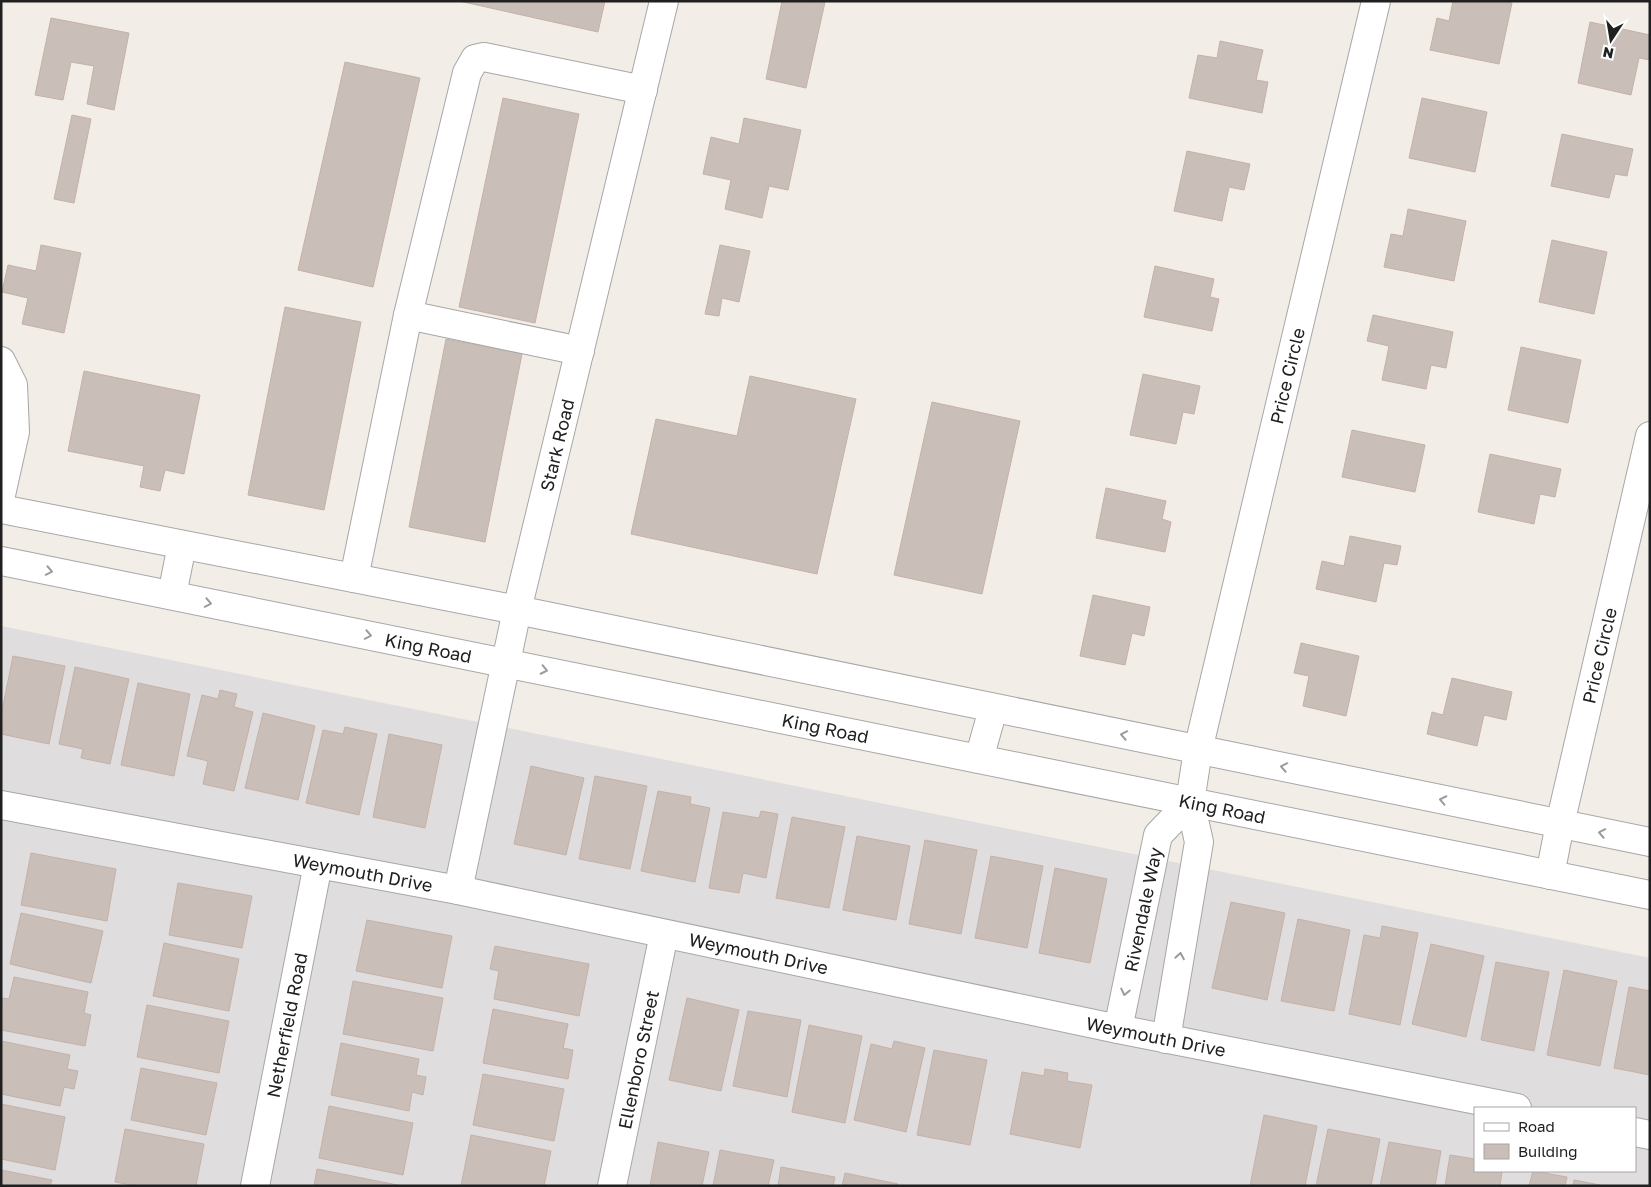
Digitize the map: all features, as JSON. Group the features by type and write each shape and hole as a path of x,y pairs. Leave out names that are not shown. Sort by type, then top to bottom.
{"street":[{"name":"Stark Road","path":"458,890 517,610 664,1"},
{"name":"Price Circle","path":"1198,750 1376,1"},
{"path":"354,578 408,315 467,73 475,59 484,57 643,90"},
{"path":"408,315 580,350"},
{"path":"1,361 13,385 14,432 1,495"},
{"name":"Price Circle","path":"1550,875 1560,824 1650,436"},
{"path":"1,509 517,610 993,709 1650,842"},
{"path":"172,595 182,545"},
{"name":"King Road","path":"1,561 1650,895"},
{"path":"978,759 993,709"},
{"path":"1166,1038 1199,842 1190,802 1198,750"},
{"name":"Rivendale Way","path":"1118,1029 1158,835 1190,802"},
{"name":"Weymouth Drive","path":"1,805 458,890 1118,1029 1512,1107"},
{"name":"Netherfield Road","path":"255,1186 318,864"},
{"name":"Ellenboro Street","path":"612,1186 664,934"},
{"path":"1636,1132 1650,1135"}],"shaded area":[{"path":"1,626 1650,958 1650,1186 1,1186"}],"building":[{"path":"459,1 605,1 598,32"},
{"path":"782,1 825,2 806,88 766,79"},
{"path":"1453,1 1503,1 1512,3 1499,64 1430,50 1437,18 1449,21"},
{"path":"51,18 129,33 114,110 87,104 94,66 71,62 63,100 35,95"},
{"path":"1590,22 1650,35 1650,60 1639,58 1631,95 1578,83"},
{"path":"1220,41 1263,50 1256,80 1268,82 1262,113 1189,98 1198,55 1217,58"},
{"path":"345,62 420,78 373,287 298,270"},
{"path":"503,98 579,114 535,323 459,307"},
{"path":"1422,98 1487,112 1475,172 1409,158"},
{"path":"72,115 91,119 74,203 54,199"},
{"path":"744,118 801,130 788,190 769,186 762,218 725,209 731,180 703,174 711,137 739,144"},
{"path":"1562,134 1633,149 1627,176 1615,174 1609,198 1551,186"},
{"path":"1187,151 1250,164 1244,190 1229,187 1222,221 1174,211"},
{"path":"1408,209 1466,221 1454,281 1384,267 1391,234 1403,236"},
{"path":"1552,240 1607,252 1594,314 1539,302"},
{"path":"41,245 81,253 64,333 22,324 28,298 2,292 8,265 36,271"},
{"path":"720,245 750,251 739,302 722,298 719,316 705,314"},
{"path":"1155,266 1214,279 1210,297 1219,299 1212,331 1144,317"},
{"path":"285,307 361,322 324,510 248,495"},
{"path":"1373,315 1453,332 1446,368 1431,365 1426,389 1382,380 1389,346 1367,341"},
{"path":"446,339 522,354 485,542 409,527"},
{"path":"1521,347 1581,360 1568,423 1508,410"},
{"path":"84,371 200,395 184,474 165,470 160,491 140,487 144,466 68,451"},
{"path":"1143,374 1200,386 1194,414 1183,412 1176,444 1130,435"},
{"path":"750,376 856,399 817,574 631,534 656,419 737,436"},
{"path":"932,402 1020,421 982,594 894,575"},
{"path":"1352,430 1425,445 1415,492 1342,477"},
{"path":"1490,454 1561,469 1555,497 1540,494 1534,524 1478,512"},
{"path":"1106,488 1166,501 1162,519 1171,522 1165,552 1096,538"},
{"path":"1350,536 1401,546 1397,565 1384,563 1376,602 1316,589 1322,561 1344,566"},
{"path":"1093,595 1150,607 1144,636 1132,633 1125,665 1080,656"},
{"path":"1301,643 1359,656 1346,716 1303,706 1309,676 1294,673"},
{"path":"13,656 65,666 49,744 1,734 1,716"},
{"path":"75,667 129,679 110,764 81,758 83,749 59,744"},
{"path":"1452,678 1512,692 1506,720 1484,715 1477,746 1427,734 1432,712 1443,715"},
{"path":"138,683 190,694 174,776 121,765"},
{"path":"220,690 237,694 234,707 253,712 234,791 203,784 208,761 187,756 202,695 218,699"},
{"path":"263,713 315,726 298,800 245,788"},
{"path":"345,727 377,734 359,815 306,803 323,730 343,734"},
{"path":"389,734 442,745 425,828 373,817"},
{"path":"531,766 584,778 566,855 514,844"},
{"path":"595,776 647,786 630,869 579,859"},
{"path":"658,791 691,797 690,804 710,808 695,882 641,871"},
{"path":"761,811 778,814 766,878 743,873 739,893 709,888 723,812 759,818"},
{"path":"792,817 845,827 829,908 776,898"},
{"path":"857,836 910,846 896,920 843,910"},
{"path":"925,840 977,850 961,934 909,924"},
{"path":"31,853 116,869 107,921 21,905"},
{"path":"991,856 1043,866 1027,948 975,938"},
{"path":"1055,868 1107,879 1090,963 1039,953"},
{"path":"178,883 252,896 242,948 169,935"},
{"path":"1231,902 1285,913 1267,1000 1212,988"},
{"path":"21,913 103,931 91,983 10,964"},
{"path":"1298,919 1350,930 1334,1011 1281,1001"},
{"path":"367,920 452,936 442,988 356,971"},
{"path":"1382,926 1418,933 1400,1025 1349,1014 1364,935 1380,938"},
{"path":"164,943 239,959 229,1011 153,996"},
{"path":"1431,944 1484,956 1466,1037 1412,1024"},
{"path":"495,946 589,964 579,1016 494,999 499,971 490,969"},
{"path":"1496,962 1549,972 1534,1051 1481,1040"},
{"path":"1564,970 1617,981 1600,1066 1547,1055"},
{"path":"14,977 88,992 84,1013 91,1015 85,1046 1,1030 2,998 9,999"},
{"path":"353,981 443,998 433,1051 343,1034"},
{"path":"1629,987 1650,991 1650,1075 1614,1068"},
{"path":"687,998 739,1010 721,1091 669,1080"},
{"path":"147,1005 229,1021 219,1073 137,1057"},
{"path":"493,1009 568,1024 563,1048 573,1050 568,1079 483,1063"},
{"path":"748,1011 801,1020 787,1097 733,1086"},
{"path":"809,1025 862,1036 845,1123 792,1112"},
{"path":"1,1041 70,1055 67,1069 78,1071 74,1089 64,1087 60,1106 1,1094"},
{"path":"894,1041 925,1048 906,1132 854,1120 871,1044 892,1049"},
{"path":"341,1043 419,1059 416,1075 426,1077 423,1095 412,1092 409,1111 331,1095"},
{"path":"934,1050 987,1060 970,1145 917,1135"},
{"path":"141,1068 217,1083 206,1135 131,1120"},
{"path":"1045,1069 1068,1073 1067,1081 1092,1085 1080,1148 1010,1134 1022,1072 1044,1076"},
{"path":"483,1074 564,1089 554,1141 473,1125"},
{"path":"1,1104 65,1117 55,1170 1,1159"},
{"path":"329,1106 413,1123 403,1175 319,1158"},
{"path":"1264,1115 1317,1126 1305,1186 1250,1186"},
{"path":"125,1129 204,1144 196,1186 137,1186 115,1182"},
{"path":"1328,1129 1380,1139 1371,1186 1316,1186"},
{"path":"471,1135 551,1151 544,1186 461,1186"},
{"path":"658,1142 709,1152 702,1186 650,1186"},
{"path":"1389,1142 1441,1151 1435,1186 1380,1186"},
{"path":"720,1150 774,1160 768,1186 713,1186"},
{"path":"1450,1155 1474,1159 1474,1172 1502,1172 1500,1186 1445,1186"},
{"path":"781,1167 835,1177 833,1186 778,1186"},
{"path":"317,1169 402,1186 314,1186"},
{"path":"1,1170 52,1180 50,1186 1,1186"},
{"path":"1533,1172 1567,1177 1565,1186 1529,1186"},
{"path":"845,1173 898,1184 898,1186 842,1186"},
{"path":"1574,1180 1605,1186 1573,1186"}]}
